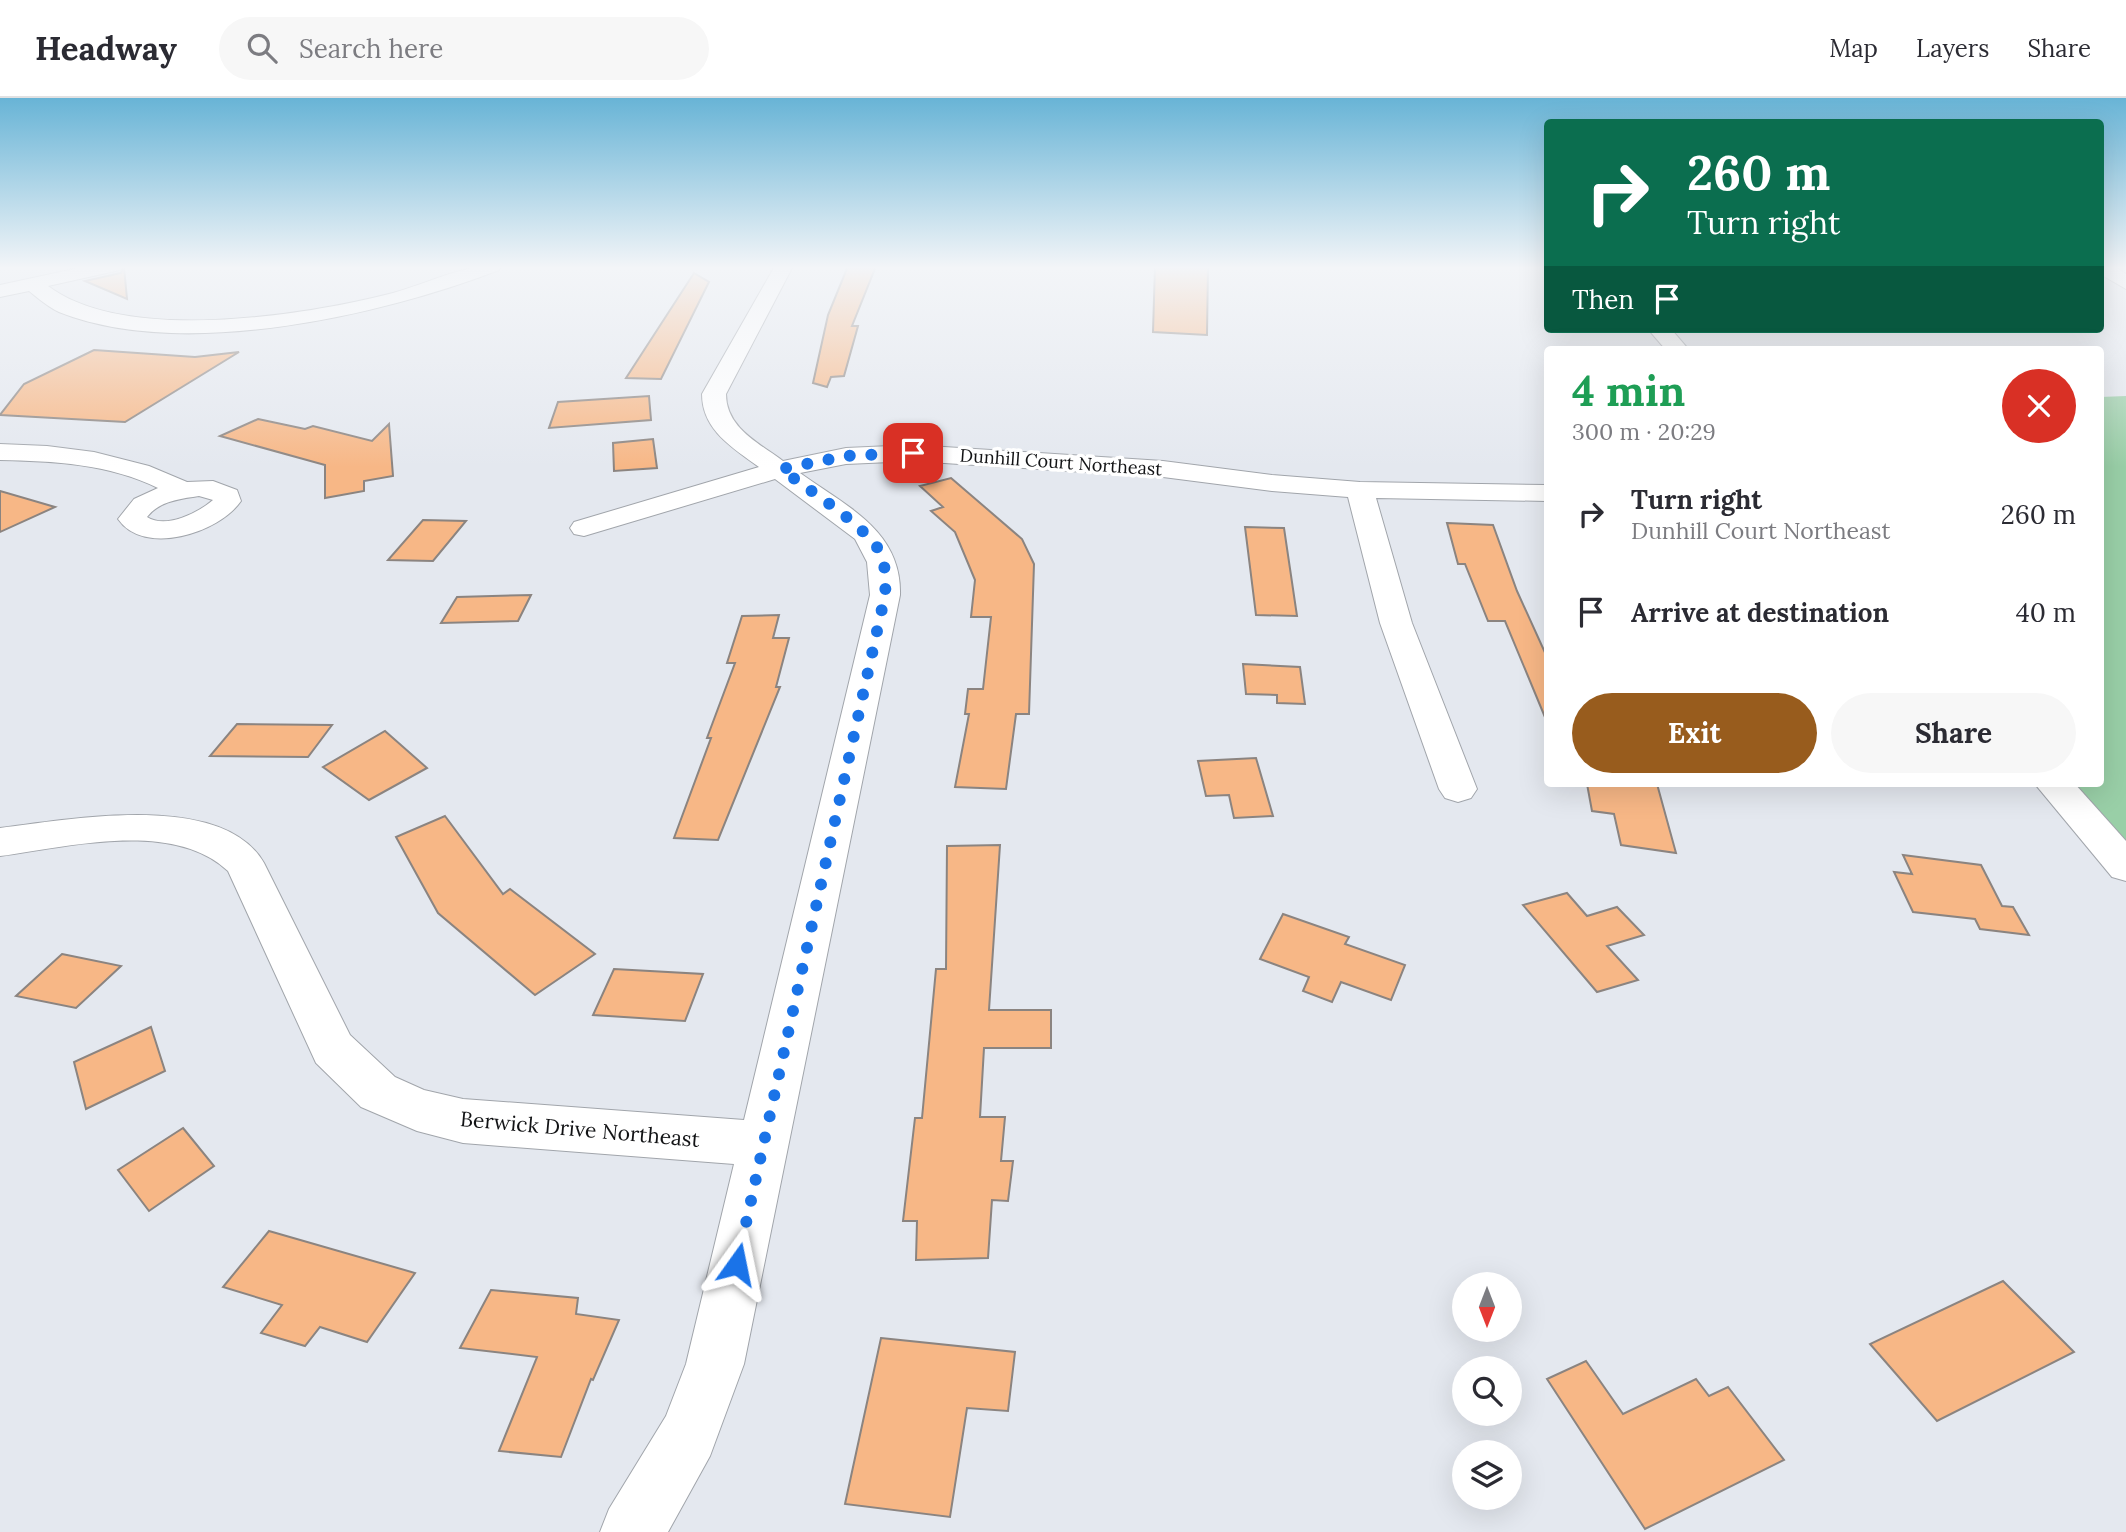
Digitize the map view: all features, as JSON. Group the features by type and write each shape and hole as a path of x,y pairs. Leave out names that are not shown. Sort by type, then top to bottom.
{"street":[{"path":"632,1532 689,1435 715,1364 885,595 886,575 880,553 865,533 733,436 722,426 713,409 714,394 747,333"},
{"path":"1663,333 1674,346"},
{"path":"0,452 72,456 113,463 165,480 183,490"},
{"name":"Dunhill Court Northeast","path":"584,528 781,469 846,456 913,453 1163,469 1272,483 1360,490 1544,493"},
{"path":"1360,490 1396,623 1458,789"},
{"path":"2057,787 2126,867"},
{"name":"Berwick Drive Northeast","path":"0,842 149,828 187,832 220,844 244,863 333,1049 378,1092 417,1110 463,1121 763,1144"}],"green space":[{"path":"2126,396 2126,863 2061,787 2104,787 2104,397"}],"building":[{"path":"655,333 684,333 661,379 626,378"},
{"path":"824,333 856,333 844,376 831,377 827,387 813,383"},
{"path":"1170,333 1207,333 1207,335"},
{"path":"94,350 195,357 239,352 125,422 0,415 24,384"},
{"path":"649,396 651,420 549,428 558,402"},
{"path":"258,419 305,429 313,426 372,441 389,424 393,476 364,481 364,491 325,498 325,465 220,436"},
{"path":"653,439 657,468 614,471 613,443"},
{"path":"951,478 1022,539 1034,564 1029,714 1016,714 1006,789 955,787 969,714 965,714 968,689 983,689 991,617 971,617 975,580 955,532 931,511 943,507 920,486"},
{"path":"0,491 55,507 0,532"},
{"path":"423,520 466,521 433,561 388,560"},
{"path":"1447,523 1493,525 1517,591 1544,650 1544,715 1505,621 1488,621 1465,564 1458,564"},
{"path":"1245,527 1284,528 1297,616 1256,615"},
{"path":"531,595 518,621 441,623 457,597"},
{"path":"779,615 773,638 789,638 776,687 780,687 718,840 674,838 735,663 727,663 742,616"},
{"path":"1243,664 1300,667 1305,704 1277,703 1277,695 1246,694"},
{"path":"237,724 332,725 308,757 210,756"},
{"path":"385,731 427,768 369,800 323,767"},
{"path":"1256,758 1273,816 1234,818 1229,795 1206,796 1198,761"},
{"path":"1588,787 1658,787 1676,853 1621,845 1614,814 1592,811"},
{"path":"445,816 503,894 510,889 595,954 535,995 438,913 396,837"},
{"path":"1000,845 989,1010 1051,1010 1051,1048 984,1048 980,1117 1005,1117 1001,1161 1013,1161 1008,1201 992,1200 988,1258 916,1260 917,1221 903,1221 915,1118 922,1118 936,969 946,969 947,846"},
{"path":"1903,855 1981,865 2002,906 2013,907 2029,935 1980,929 1975,919 1913,912 1894,872 1912,874"},
{"path":"1567,893 1587,916 1617,907 1644,935 1607,946 1638,980 1597,992 1523,905"},
{"path":"1283,914 1349,937 1345,944 1405,965 1391,1000 1341,982 1332,1002 1303,991 1309,977 1260,959"},
{"path":"62,954 121,966 76,1008 16,996"},
{"path":"614,969 703,974 685,1021 593,1015"},
{"path":"151,1027 165,1071 86,1109 74,1062"},
{"path":"183,1128 214,1166 149,1211 118,1170"},
{"path":"269,1231 415,1273 367,1342 320,1327 305,1346 261,1333 282,1305 223,1287"},
{"path":"2003,1281 2074,1352 1937,1421 1870,1344"},
{"path":"491,1290 578,1298 576,1314 619,1320 593,1380 591,1379 561,1457 499,1451 537,1357 460,1348"},
{"path":"881,1338 1015,1352 1008,1411 967,1408 950,1517 845,1504"},
{"path":"1586,1361 1623,1414 1696,1379 1709,1396 1728,1387 1784,1460 1645,1529 1547,1379"}],"route":[{"path":"737,1264 885,595 886,575 880,553 865,533 781,469 846,456 913,453"}]}
